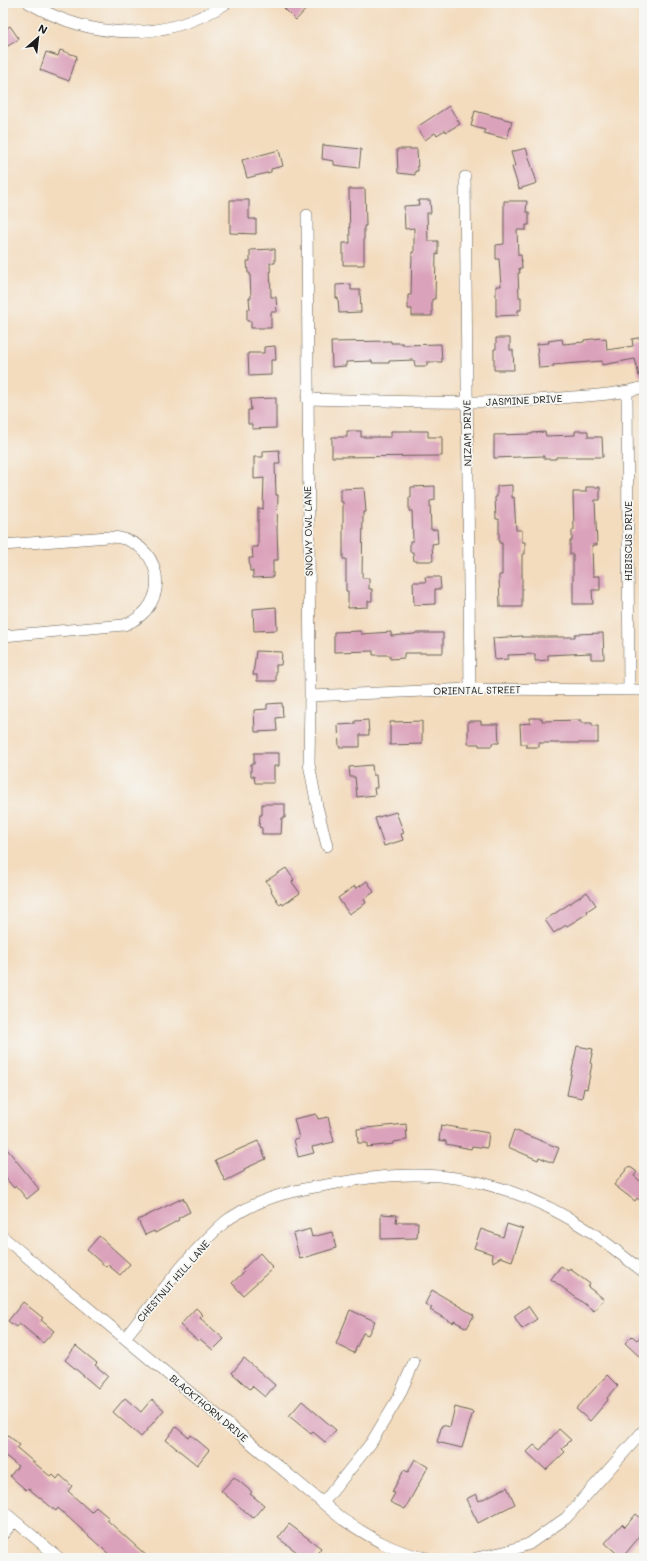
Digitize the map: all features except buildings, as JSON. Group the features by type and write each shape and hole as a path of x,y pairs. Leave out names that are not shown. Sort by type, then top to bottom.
{"street":[{"path":"29,3 59,19 76,25 112,32 129,32 161,29 178,25 206,14 227,3"},
{"name":"NIZAM DRIVE","path":"465,177 470,689"},
{"name":"SNOWY OWL LANE","path":"307,214 310,696 309,764 327,846"},
{"name":"JASMINE DRIVE","path":"307,399 493,402 628,392 644,386"},
{"name":"HIBISCUS DRIVE","path":"628,392 629,690"},
{"path":"3,545 108,537 122,538 135,543 150,557 155,570 157,584 154,597 147,610 137,619 124,625 3,636"},
{"name":"ORIENTAL STREET","path":"310,696 470,689 644,690"},
{"name":"CHESTNUT HILL LANE","path":"124,1338 191,1256 227,1220 259,1202 298,1189 371,1177 414,1174 452,1177 483,1183 522,1196 556,1211 590,1232 644,1272"},
{"name":"BLACKTHORN DRIVE","path":"3,1237 342,1519 386,1546 410,1555 426,1558"},
{"path":"323,1503 360,1458 377,1433 399,1396 414,1362"},
{"path":"476,1558 508,1551 529,1544 561,1522 644,1430"},
{"path":"3,1511 59,1558"},
{"path":"3,1534 14,1521"}]}
